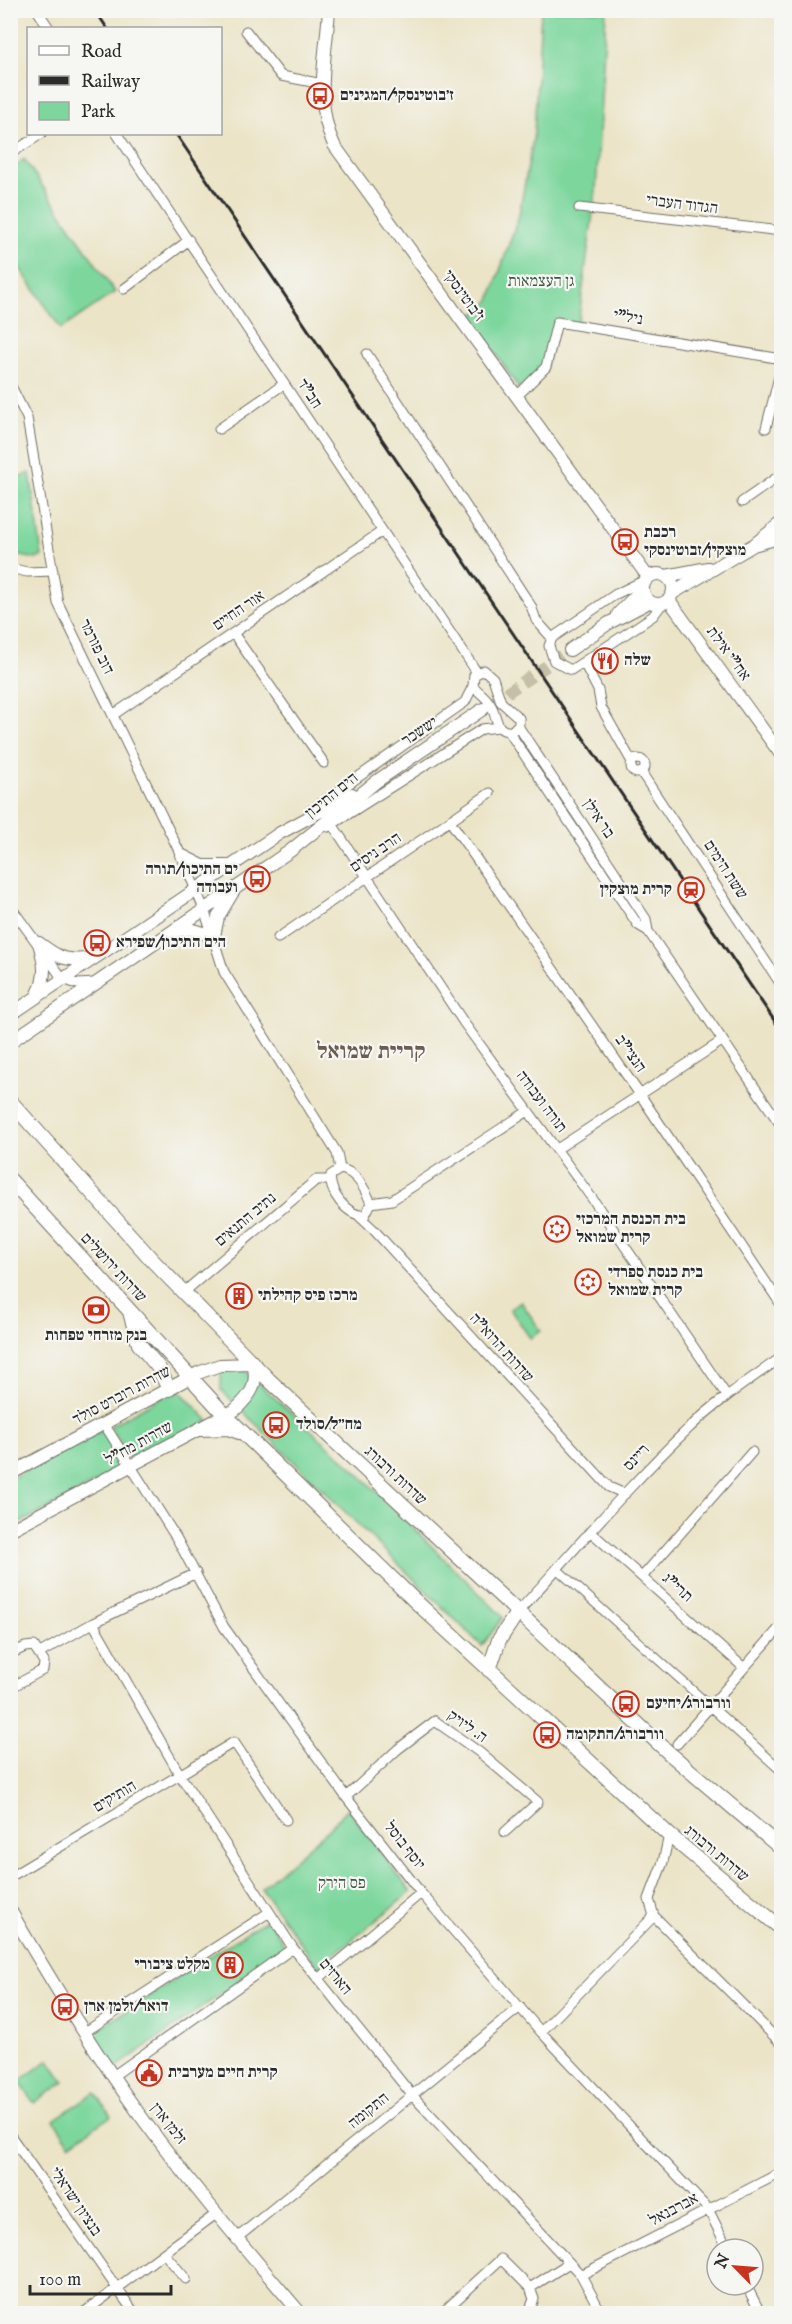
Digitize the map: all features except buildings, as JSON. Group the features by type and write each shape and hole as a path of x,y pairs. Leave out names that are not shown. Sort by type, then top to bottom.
{"main road":[{"name":"שדרות ורבורג","path":"10,1101 153,1261 253,1364 669,1753 782,1849"},
{"name":"שדרות ירושלים","path":"10,1180 191,1377"},
{"path":"129,1310 139,1344 158,1367 169,1389"},
{"name":"שדרות ורבורג","path":"191,1377 245,1435 489,1670 669,1835 782,1929"},
{"path":"201,1429 228,1428 245,1435"},
{"name":"ריינס","path":"489,1670 499,1640 517,1613"}],"street":[{"path":"37,10 48,27"},
{"name":"ז'בוטינסקי","path":"330,10 322,116 333,145 516,397 645,582"},
{"path":"246,31 281,76 323,84"},
{"path":"11,154 40,135"},
{"name":"חב\"ד","path":"118,135 476,671"},
{"name":"הגדוד העברי","path":"579,208 782,231"},
{"path":"124,289 189,240"},
{"name":"ניל\"י","path":"516,397 546,367 557,322 782,359"},
{"path":"367,354 531,606 536,620 552,638"},
{"path":"766,428 782,365"},
{"name":"דוב פורמר","path":"10,384 27,418 58,603 181,855 204,909"},
{"path":"219,429 284,384"},
{"path":"742,502 782,474"},
{"path":"718,566 666,576 659,574 616,594 552,638 550,654 561,666 571,670 584,663 653,616 668,599 755,544 782,522"},
{"name":"אור החיים","path":"113,716 381,532"},
{"path":"755,544 782,537"},
{"path":"10,568 27,572 53,571"},
{"path":"666,576 672,584 668,599"},
{"path":"645,582 649,602"},
{"path":"609,623 645,582"},
{"path":"570,650 609,623 649,602 668,599"},
{"name":"אח\"י אילת","path":"668,599 780,753"},
{"path":"233,633 324,763"},
{"name":"ששת הימים","path":"584,663 598,690 601,707 632,762 633,770 641,772 782,986"},
{"name":"בר אילן","path":"476,671 484,670 491,675 501,702 518,715 520,721 513,729 638,925 648,931 782,1127"},
{"path":"280,833 465,702 473,686 472,678 476,671"},
{"path":"473,686 490,702 499,728"},
{"name":"יששכר","path":"377,781 483,710"},
{"path":"290,851 482,729 513,729"},
{"name":"הים התיכון","path":"10,1015 195,888 280,833 377,781"},
{"name":"הים התיכון","path":"10,1042 290,851 377,781"},
{"name":"הרב ניסים","path":"278,938 490,793"},
{"name":"הנצי\"ב","path":"450,821 641,1096 782,1306"},
{"name":"תורה ועבודה","path":"332,825 464,1023 557,1149 727,1396"},
{"path":"181,855 203,866 230,866"},
{"path":"214,936 224,905 245,881"},
{"path":"10,906 63,979 77,984 96,983"},
{"path":"204,909 224,972 332,1143 337,1153 339,1168"},
{"path":"165,936 190,928 214,936"},
{"path":"39,943 58,957 69,961 93,958"},
{"path":"35,998 43,983 46,967 39,943"},
{"path":"557,1149 722,1041"},
{"path":"371,1203 392,1200 528,1111"},
{"path":"339,1168 354,1175 371,1203"},
{"path":"330,1180 339,1168"},
{"name":"נתיב התנאים","path":"184,1292 316,1180 330,1180"},
{"name":"שדרות הרוא\"ה","path":"330,1180 345,1206 373,1229 603,1481 609,1487 625,1494"},
{"path":"358,1216 365,1215 371,1203"},
{"name":"ריינס","path":"517,1613 625,1494 689,1428 727,1396 782,1357"},
{"name":"שדרות רוברט סולד","path":"11,1473 191,1377 220,1365 253,1364"},
{"name":"שדרות מח\"ל","path":"10,1530 132,1467 225,1415 251,1395 256,1373 253,1364"},
{"name":"יוסף בוסל","path":"104,1424 196,1574 224,1627 346,1797 421,1893 541,2032 708,2209 722,2237"},
{"path":"642,1577 753,1452"},
{"name":"תרי\"ג","path":"591,1532 743,1667"},
{"path":"557,1569 782,1771"},
{"path":"40,1653 93,1623 196,1574"},
{"path":"531,1598 527,1610 531,1626"},
{"name":"הארזים","path":"93,1623 180,1775 293,1948 412,2095 581,2275 602,2313"},
{"path":"676,1744 743,1667 779,1631"},
{"path":"10,1654 25,1647 34,1646 44,1662 43,1670 10,1688"},
{"name":"ה. ליויק","path":"346,1797 398,1749 435,1721 479,1752 538,1802 505,1833"},
{"name":"הותיקים","path":"10,1877 234,1742 286,1820"},
{"path":"669,1835 663,1862 649,1899 654,1916 782,2044"},
{"path":"318,1979 421,1893"},
{"name":"זלמן ארן","path":"10,1910 57,1990 113,2076 216,2214 301,2313"},
{"path":"85,2032 268,1913"},
{"path":"541,2032 654,1916"},
{"path":"113,2076 293,1948"},
{"name":"התקומה","path":"237,2238 520,2007"},
{"name":"בנציון ישראלי","path":"10,2135 135,2313"},
{"name":"אברבנאל","path":"581,2275 782,2172"},
{"path":"82,2313 216,2214"},
{"path":"164,2253 186,2279"},
{"path":"441,2313 501,2259 530,2288 534,2299 529,2312 525,2313"},
{"path":"530,2288 569,2263"},
{"path":"752,2297 761,2313"}],"green space":[{"name":"גן העצמאות","path":"541,11 606,11 596,190 578,325 557,322 546,367 521,392 472,317 490,300 519,215 534,134"},
{"path":"24,159 115,292 61,329 11,255 11,169"},
{"path":"30,473 42,556 36,559 11,554 11,480"},
{"path":"521,1302 541,1331 530,1338 510,1309"},
{"path":"239,1366 350,1465 503,1617 482,1646 221,1390 221,1373 228,1367"},
{"path":"177,1388 209,1421 133,1462 110,1426"},
{"path":"103,1430 127,1466 11,1528 11,1478"},
{"name":"פס הירק","path":"347,1808 411,1892 318,1967 261,1888 328,1830"},
{"path":"267,1919 287,1948 114,2069 91,2034"},
{"path":"49,2060 64,2082 34,2103 19,2081"},
{"path":"95,2092 111,2116 70,2144 54,2120"}],"tunnel":[{"path":"492,703 570,650"}],"railway":[{"path":"95,10 106,27"},
{"path":"177,135 782,1032"}],"place":[{"name":"ז׳בוטינסקי/המגינים","path":"320,96"},
{"name":"רכבת מוצקין/זבוטינסקי","path":"625,542"},
{"name":"שלה","path":"605,661"},
{"name":"ים התיכון/תורה ועבודה","path":"257,879"},
{"name":"קרית מוצקין","path":"691,890"},
{"name":"הים התיכון/שפירא","path":"97,943"},
{"name":"בית הכנסת המרכזי קרית שמואל","path":"557,1229"},
{"name":"בית כנסת ספרדי קרית שמואל","path":"588,1282"},
{"name":"מרכז פיס קהילתי","path":"239,1296"},
{"name":"בנק מזרחי טפחות","path":"96,1310"},
{"name":"מח״ל/סולד","path":"276,1425"},
{"name":"וורבורג/יחיעם","path":"626,1704"},
{"name":"וורבורג/התקומה","path":"547,1735"},
{"name":"מקלט ציבורי","path":"230,1965"},
{"name":"דואר/זלמן ארן","path":"65,2007"},
{"name":"קרית חיים מערבית","path":"149,2073"}],"district":[{"name":"קריית שמואל","path":"371,1052"}]}
